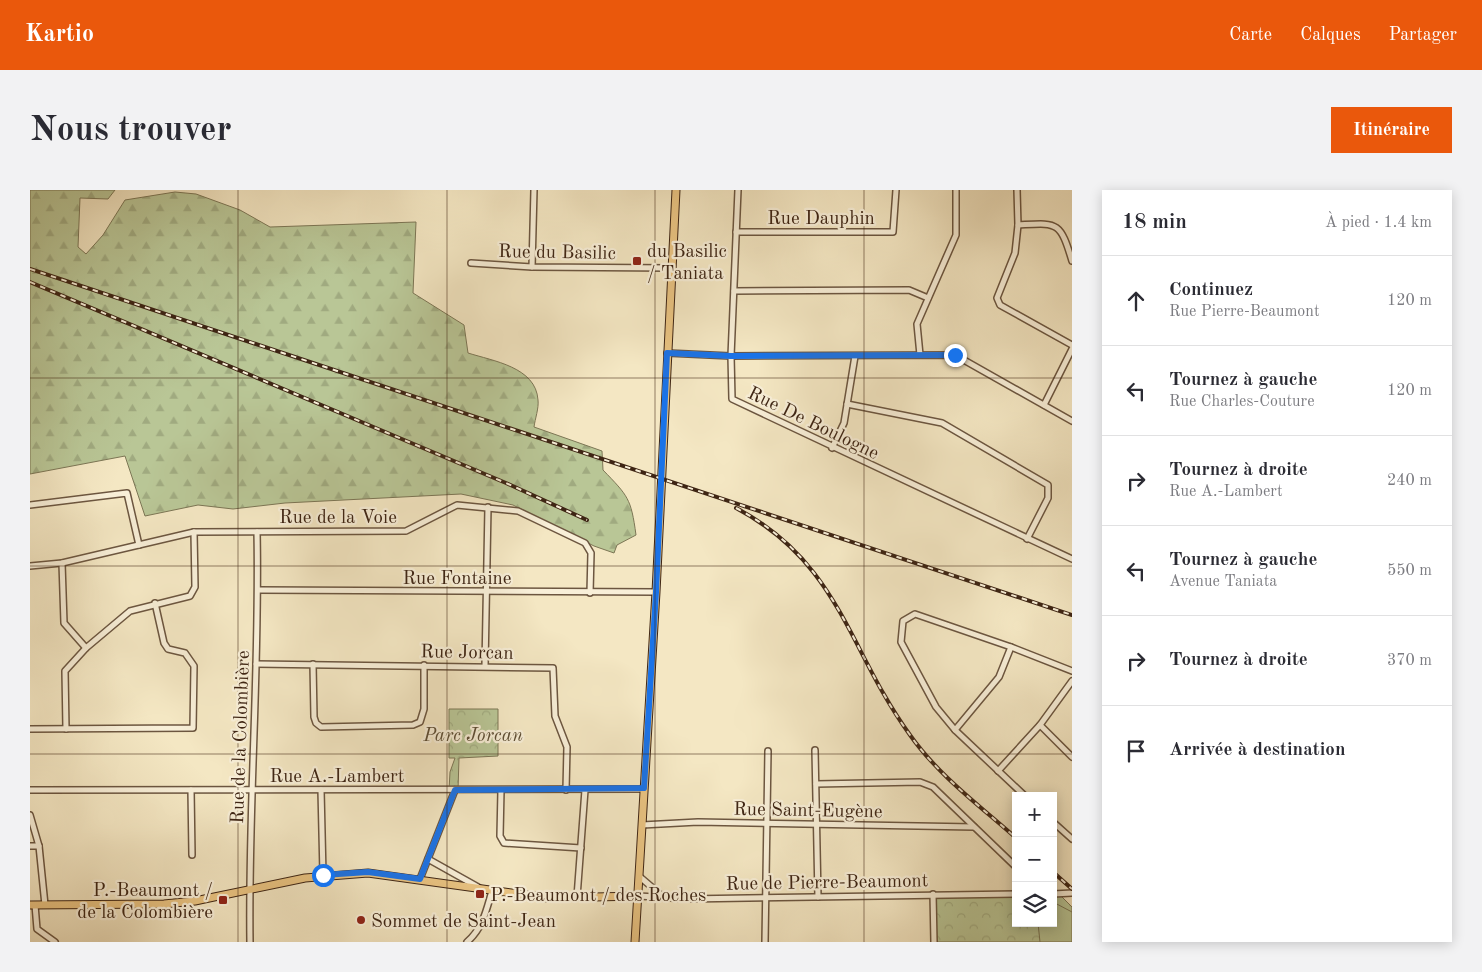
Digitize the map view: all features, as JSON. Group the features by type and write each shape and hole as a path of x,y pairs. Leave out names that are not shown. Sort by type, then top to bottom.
{"main road":[{"path":"635,942 656,592 676,190"},
{"path":"32,905 164,904 195,901 323,875 368,872 482,890 548,898 639,896"}],"street":[{"path":"532,267 534,190"},
{"name":"Rue De Boulogne","path":"738,190 731,356 732,399 832,448 1072,559"},
{"name":"Rue Dauphin","path":"736,232 893,232 896,190"},
{"path":"920,355 917,324 956,235 956,190"},
{"path":"1017,190 1018,225 1015,253 997,298 1000,305 1072,347 1044,405"},
{"path":"1018,225 1051,224 1057,227 1067,243 1072,261"},
{"name":"Rue du Basilic","path":"471,263 532,267 672,268"},
{"path":"734,291 909,290 928,298"},
{"path":"667,353 731,356 955,355 1072,421"},
{"path":"832,448 844,423 855,356"},
{"path":"847,404 942,423 1048,485 1048,498 1028,539"},
{"path":"30,505 127,493 139,545"},
{"name":"Rue de la Voie","path":"30,566 62,563 194,532 406,531 457,505 518,511 585,543 591,553 590,593"},
{"path":"485,666 488,507"},
{"path":"66,729 65,671 86,648 130,611 190,596 195,587 194,532"},
{"name":"Rue de la Colombière","path":"250,942 258,590 256,532"},
{"path":"62,563 64,623 86,648"},
{"name":"Rue Fontaine","path":"258,590 656,592"},
{"path":"30,729 193,728 194,666 186,654 168,649 164,643 155,604"},
{"path":"1020,792 955,730 936,707 901,642 903,621 915,614 1072,670"},
{"path":"955,730 999,678 1011,647"},
{"name":"Rue Jorcan","path":"256,664 553,668 555,716 567,747 566,790"},
{"path":"313,664 314,717 316,723 321,727 413,725 420,722 424,709 424,665"},
{"path":"998,772 1040,726 1072,681"},
{"path":"1040,726 1072,757"},
{"path":"815,750 818,897"},
{"path":"765,942 768,751"},
{"path":"816,784 920,782 933,787 1012,863"},
{"name":"Rue A.-Lambert","path":"30,790 584,790 644,788"},
{"path":"191,790 192,855"},
{"path":"321,790 323,875"},
{"path":"420,879 455,790"},
{"path":"501,790 500,836 504,844 581,848"},
{"path":"577,897 584,790"},
{"path":"30,815 39,846 45,905"},
{"name":"Rue Saint-Eugène","path":"642,824 767,823 974,827"},
{"path":"1057,826 1072,839"},
{"path":"30,846 39,846"},
{"path":"428,859 482,890"},
{"path":"640,877 664,897"},
{"path":"467,942 477,933 482,924 492,891"},
{"path":"1057,894 1072,893"},
{"path":"933,894 934,942"},
{"name":"Rue de Pierre-Beaumont","path":"639,896 687,899 1012,894"},
{"path":"32,905 37,928 55,942"}],"green space":[{"path":"30,190 115,190 108,199 80,198 78,247 86,254 103,235 125,200 175,192 196,194 240,210 270,227 416,222 413,293 464,325 468,353 512,367 530,380 538,400 534,427 602,451 603,470 627,498 636,535 617,545 614,553 594,546 513,505 461,494 285,503 233,509 198,505 145,516 125,456 30,474"},
{"name":"Parc Jorcan","path":"449,709 498,709 498,756 459,758 458,790 449,790 450,772 455,758 449,758"},
{"path":"933,894 1012,894 1012,927 1057,927 1057,894 1072,907 1072,942 934,942"},
{"path":"1057,904 1072,912 1072,942 1040,942 1038,927 1057,927"}],"railway":[{"path":"30,269 1072,615"},
{"path":"30,282 506,483 587,520"},
{"path":"736,508 771,530 798,555 820,582 839,610 889,703 921,750 960,790 1015,837"},
{"path":"1057,876 1072,889"}],"place":[{"name":"du Basilic / Taniata","path":"637,261"},
{"name":"P.-Beaumont / des Roches","path":"480,894"},
{"name":"P.-Beaumont / de la Colombière","path":"223,900"},
{"name":"Sommet de Saint-Jean","path":"361,920"}],"route":[{"path":"323,875 368,872 420,879 455,790 644,788 656,592 667,353 731,356 955,355"}]}
